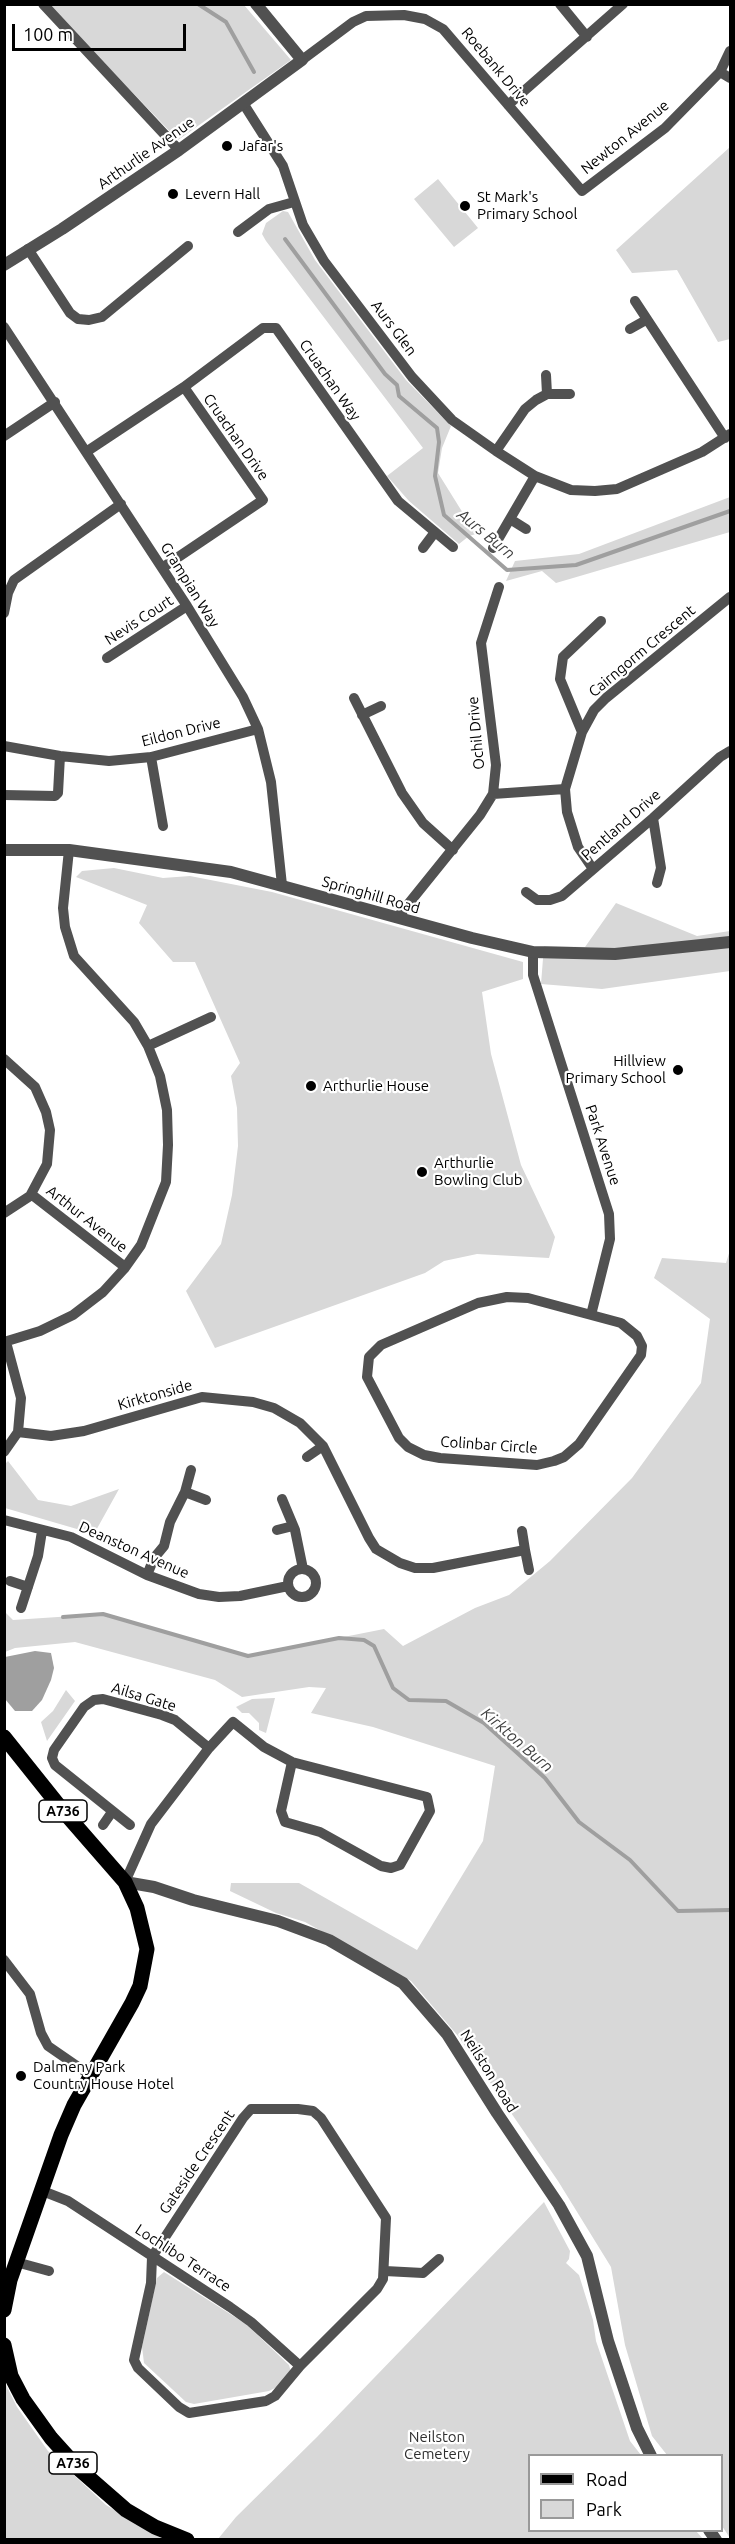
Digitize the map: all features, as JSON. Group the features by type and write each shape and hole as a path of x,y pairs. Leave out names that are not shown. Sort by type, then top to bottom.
{"main road":[{"name":"A736","path":"4,1737 64,1812 125,1882 137,1908 146,1942 147,1960 132,2004 74,2105 40,2190 16,2262 4,2310"},
{"name":"A736","path":"4,2346 11,2376 23,2398 51,2439 79,2469 126,2510 155,2527 187,2540"}],"street":[{"path":"43,4 179,150"},
{"path":"256,4 302,60"},
{"path":"560,4 587,37"},
{"path":"508,105 623,4"},
{"name":"Roebank Drive","path":"302,60 353,22 366,16 404,15 425,19 443,28 582,191"},
{"name":"Newton Avenue","path":"582,191 665,128 720,72 730,51"},
{"name":"Arthurlie Avenue","path":"4,265 27,249 62,230 179,150 302,60"},
{"path":"720,72 730,78"},
{"name":"Aurs Glen","path":"243,103 283,166 303,225 324,261 412,377 453,420 496,451 535,476 571,490 595,491 617,489 702,452 728,436"},
{"path":"238,232 269,209 294,202"},
{"path":"27,249 70,313 78,319 89,320 102,317 188,246"},
{"path":"635,301 728,436"},
{"path":"630,329 646,320"},
{"name":"Grampian Way","path":"4,327 187,606 243,697 258,729 271,783 282,885"},
{"name":"Cruachan Way","path":"184,387 263,328 276,328 391,493 453,547"},
{"path":"546,375 547,394"},
{"name":"Cruachan Drive","path":"86,452 184,387 262,500 162,568"},
{"path":"496,451 525,409 547,394 570,394"},
{"path":"4,436 55,402"},
{"path":"493,548 535,476"},
{"path":"4,613 8,593 19,576 121,504"},
{"path":"510,519 526,529"},
{"path":"423,548 435,532"},
{"name":"Ochil Drive","path":"397,918 453,850 493,794 496,765 482,643 499,586"},
{"name":"Cairngorm Crescent","path":"593,869 578,847 567,812 565,789 582,732 594,710 606,698 730,597"},
{"name":"Nevis Court","path":"107,658 187,606"},
{"path":"582,732 560,679 563,657 601,621"},
{"path":"354,698 402,793 423,823 453,850"},
{"path":"362,715 381,706"},
{"name":"Eildon Drive","path":"4,746 60,756 109,760 151,757 258,729"},
{"name":"Pentland Drive","path":"526,892 537,900 550,900 562,896 654,818 720,757 730,751"},
{"path":"4,795 55,796 58,793 60,756"},
{"path":"151,757 163,826"},
{"path":"493,794 565,789"},
{"path":"654,818 661,868 657,883"},
{"name":"Springhill Road","path":"4,850 69,850 231,872 472,938 533,952 615,954 730,942"},
{"path":"4,1452 18,1432 21,1398 5,1342 40,1331 73,1315 103,1292 141,1245 166,1182 167,1110 160,1077 148,1046 134,1022 74,956 65,927 63,908 69,850"},
{"name":"Park Avenue","path":"533,952 533,975 609,1214 610,1239 591,1315"},
{"path":"148,1046 211,1017"},
{"path":"4,1059 35,1087 46,1112 50,1130 47,1164 31,1194 4,1214"},
{"name":"Arthur Avenue","path":"31,1194 125,1267"},
{"name":"Colinbar Circle","path":"528,1298 591,1315 621,1323 630,1329 642,1346 641,1355 579,1444 564,1457 554,1461 537,1465 424,1455 399,1438 367,1377 369,1357 381,1345 491,1299 528,1298"},
{"name":"Kirktonside","path":"18,1432 51,1436 84,1431 202,1397 254,1402 274,1408 300,1423 323,1446 369,1538 376,1549 388,1557 415,1568 433,1568 525,1550"},
{"path":"307,1457 323,1446"},
{"path":"147,1575 154,1558 164,1546 175,1508 185,1492 191,1470"},
{"path":"185,1492 206,1500"},
{"name":"Deanston Avenue","path":"4,1520 72,1537 147,1575 199,1594 219,1597 240,1596 288,1586 298,1597 312,1594 316,1586 315,1576 303,1569 293,1526 282,1499"},
{"path":"277,1530 293,1526"},
{"path":"21,1608 38,1556 42,1531"},
{"path":"522,1531 529,1570"},
{"path":"288,1586 291,1574 303,1569"},
{"path":"10,1581 28,1587"},
{"name":"Ailsa Gate","path":"130,1825 55,1765 52,1758 54,1750 89,1702 103,1700 162,1715 175,1720 209,1748"},
{"path":"125,1882 151,1824 209,1748 233,1722 264,1747 292,1762 427,1797 430,1811 400,1865 391,1868 381,1866 320,1832 285,1822 281,1810 292,1762"},
{"path":"103,1825 112,1812"},
{"name":"Neilston Road","path":"125,1882 154,1887 193,1900 278,1921 329,1940 403,1983 447,2034 559,2205 587,2256 608,2341 637,2428 650,2454"},
{"path":"4,1960 30,1994 41,2033 48,2046 90,2075"},
{"name":"Gateside Crescent","path":"152,2257 251,2109 298,2109 313,2111 321,2118 386,2218 385,2271"},
{"name":"Lochlibo Terrace","path":"40,2190 68,2201 251,2322 300,2366"},
{"path":"152,2257 151,2283 135,2360 138,2368 179,2407 189,2413 266,2401 275,2396 300,2366 376,2289 384,2279 385,2271 423,2273 439,2259"},
{"path":"16,2262 49,2271"}],"green space":[{"path":"49,5 244,5 291,60 178,140"},
{"path":"730,147 730,339 718,342 677,270 632,273 616,250"},
{"path":"438,179 478,228 454,247 414,199"},
{"path":"283,211 288,212 315,260 406,380 451,426 442,448 438,473 476,534 469,536 459,544 409,501 387,476 423,448 266,241 262,234 266,223"},
{"path":"730,497 730,532 556,583 542,571 506,581 515,561 579,554"},
{"path":"114,868 163,878 190,876 272,892 523,962 523,979 482,992 491,1054 521,1165 555,1237 549,1258 477,1254 444,1261 425,1273 215,1348 186,1291 221,1244 232,1195 238,1146 237,1108 231,1076 240,1063 195,962 173,962 139,923 147,905 76,877 82,871"},
{"path":"616,903 697,936 730,931 730,971 602,989 541,984 544,946 585,947"},
{"path":"730,1250 730,2538 723,2528 723,2454 666,2454 652,2436 625,2345 611,2267 558,2181 458,2036 411,1981 305,1922 276,1913 230,1891 231,1883 299,1883 417,1950 483,1841 495,1766 373,1727 311,1713 326,1688 309,1687 242,1697 215,1680 75,1642 15,1648 5,1652 4,1611 13,1620 103,1614 248,1656 384,1629 403,1646 475,1608 509,1595 550,1561 632,1478 701,1383 710,1319 654,1278 662,1258 726,1263"},
{"path":"8,1461 38,1500 71,1506 119,1489 94,1534 5,1508 5,1464"},
{"path":"66,1690 75,1701 47,1741 41,1722 53,1711"},
{"path":"275,1698 266,1733 259,1730 259,1723 249,1713 242,1713 236,1707 252,1699"},
{"name":"Neilston Cemetery","path":"544,2202 570,2251 566,2263 579,2275 593,2320 596,2341 630,2441 640,2454 528,2454 528,2532 697,2532 703,2539 218,2539 236,2517 317,2437"},
{"path":"164,2272 246,2324 289,2365 291,2372 277,2387 269,2391 194,2404 186,2402 144,2363 142,2347 157,2278"},
{"path":"4,2381 17,2407 48,2451 106,2505 163,2539 5,2539"}],"shaded area":[{"path":"35,1651 51,1653 54,1668 51,1680 42,1700 32,1711 15,1711 5,1699 5,1657"}],"waterway":[{"name":"Aurs Burn","path":"198,4 226,22 254,72"},
{"name":"Aurs Burn","path":"285,239 385,374 397,385 399,396 437,428 439,442 435,476 444,515 507,570 576,565 730,511"},
{"name":"Kirkton Burn","path":"63,1617 103,1614 248,1656 339,1638 364,1640 374,1646 393,1688 409,1700 446,1701 484,1723 545,1778 579,1822 630,1860 678,1911 730,1910"}],"place":[{"name":"Jafar's","path":"227,146"},
{"name":"Levern Hall","path":"173,194"},
{"name":"St Mark's Primary School","path":"465,206"},
{"name":"Hillview Primary School","path":"678,1070"},
{"name":"Arthurlie House","path":"311,1086"},
{"name":"Arthurlie Bowling Club","path":"422,1172"},
{"name":"Dalmeny Park Country House Hotel","path":"21,2076"}]}
